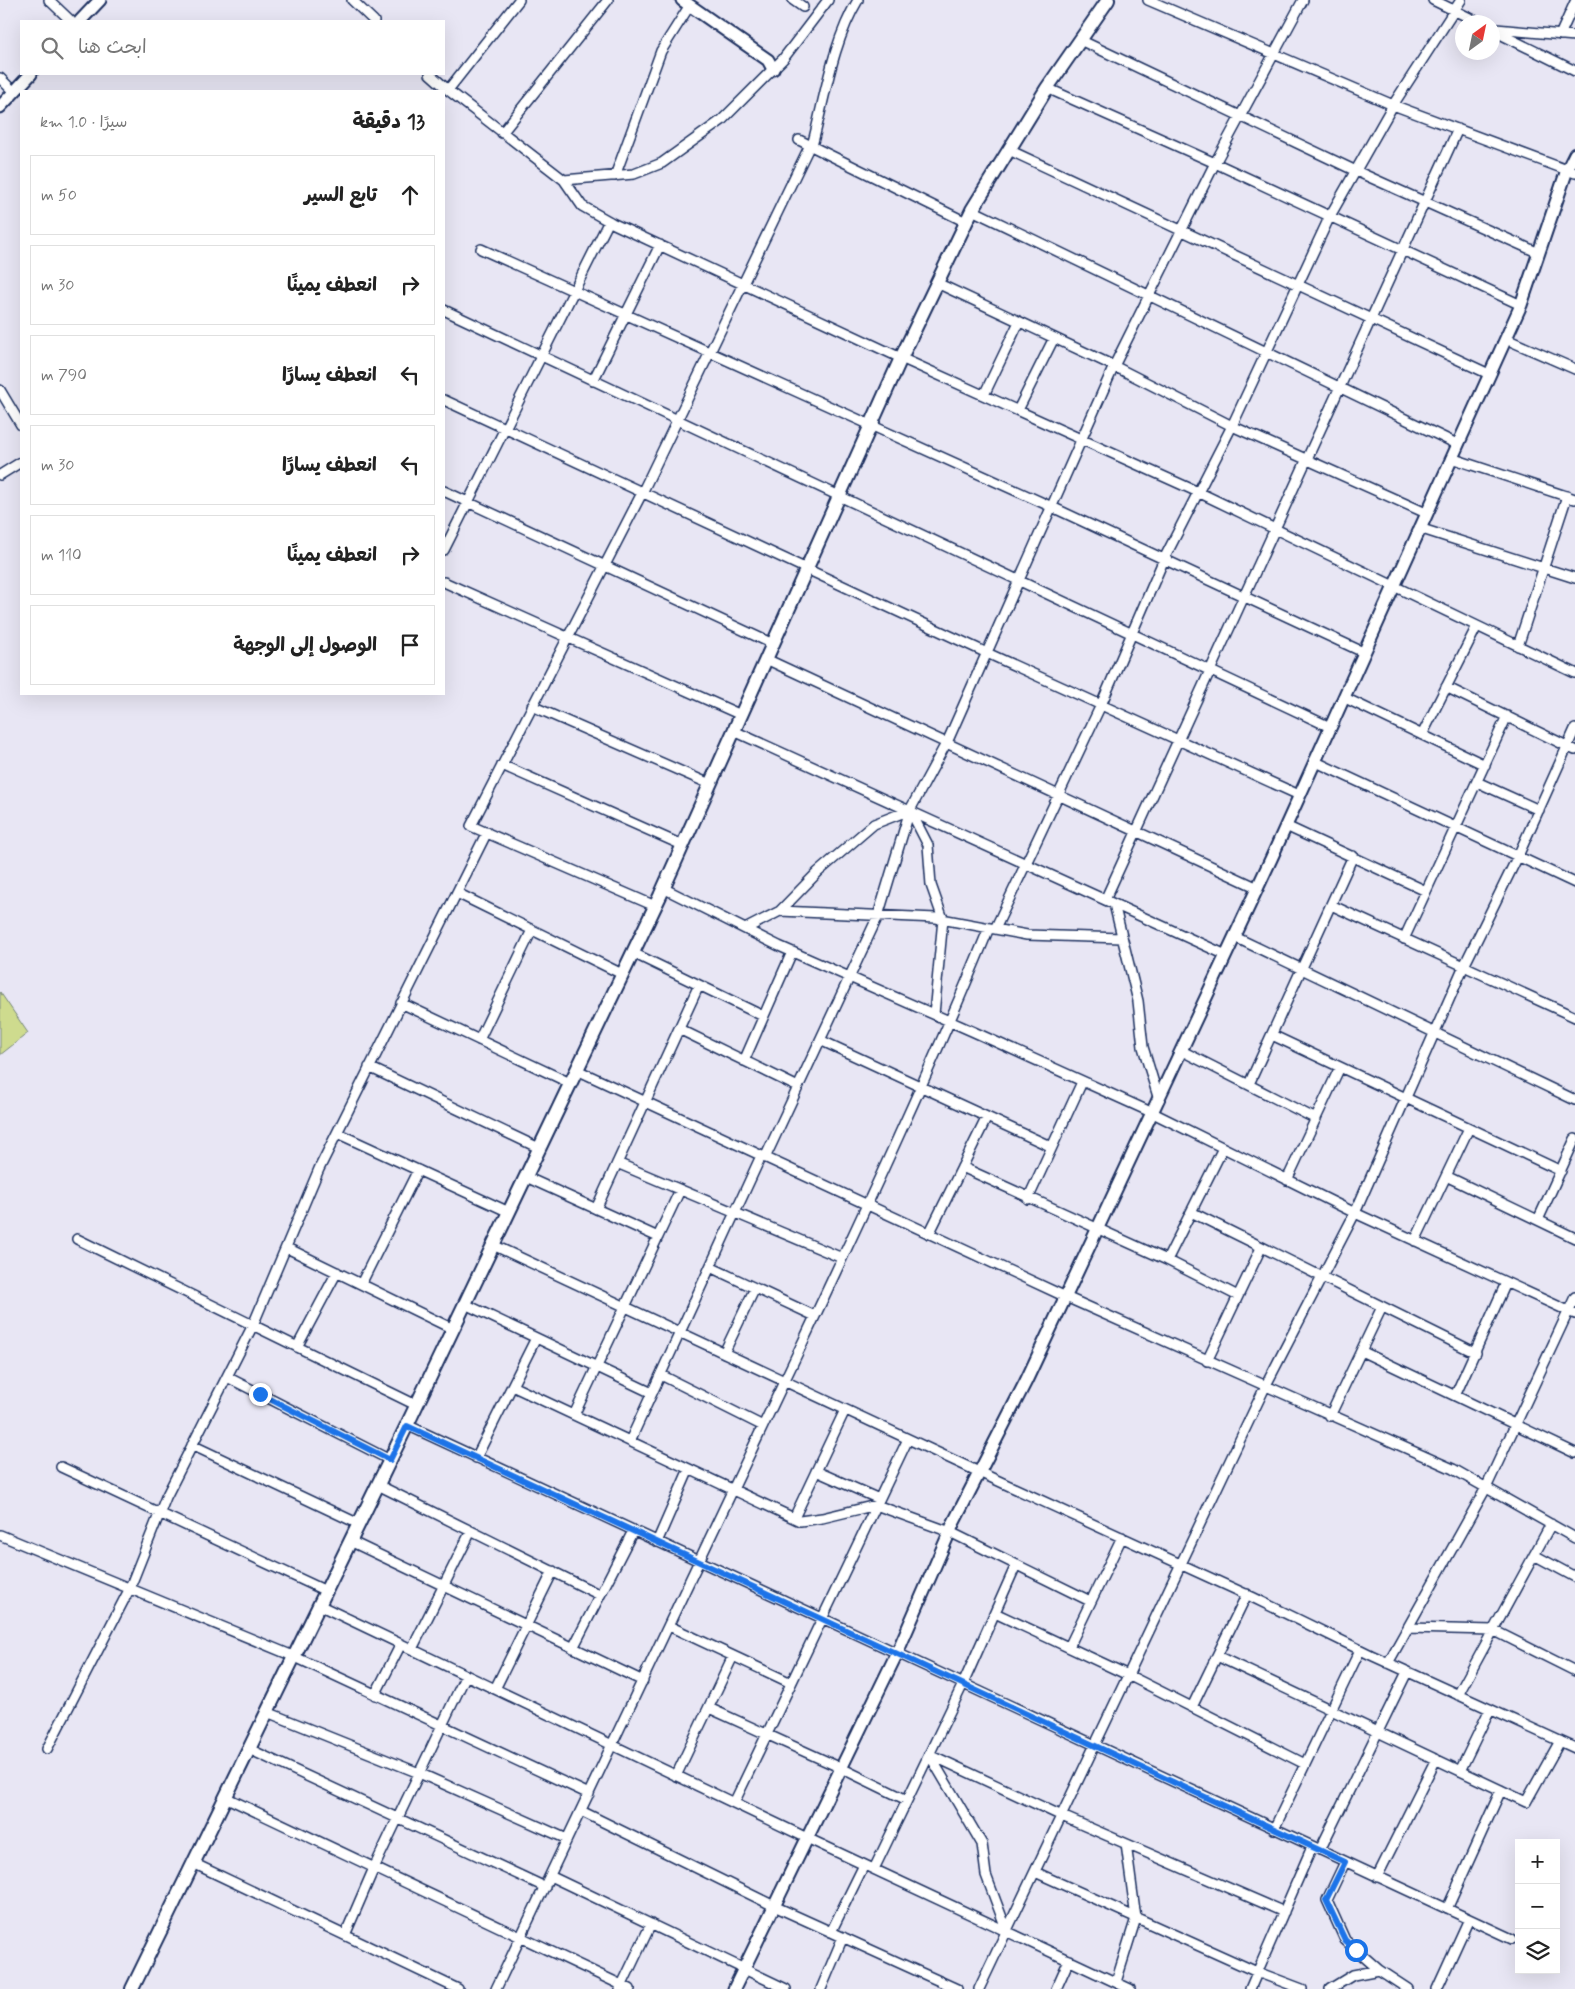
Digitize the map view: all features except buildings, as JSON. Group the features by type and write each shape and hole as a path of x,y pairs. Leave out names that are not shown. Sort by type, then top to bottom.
{"main road":[{"path":"132,1989 407,1426 633,953 901,358 969,216 1047,88 1108,0"}],"street":[{"path":"48,0 71,20"},
{"path":"81,20 100,0"},
{"path":"352,0 373,20"},
{"path":"448,90 519,0"},
{"path":"502,133 608,0"},
{"path":"793,0 803,7"},
{"path":"564,180 634,174 662,163 722,120 773,69 828,0"},
{"path":"655,906 471,826 642,492 811,146 830,74 849,15 858,0"},
{"path":"1148,0 1393,105 1571,172"},
{"path":"630,1441 735,1213 798,1087 878,916 910,810 947,743 1114,366 1215,163 1304,0"},
{"path":"1433,0 1464,15"},
{"path":"496,1989 734,1490 867,1205 992,929 1027,865 1101,705 1164,559 1232,426 1330,216 1393,105 1461,0"},
{"path":"1560,35 1575,2"},
{"path":"615,176 661,51 686,3 768,60 773,69"},
{"path":"1500,30 1575,36"},
{"path":"1500,33 1575,72"},
{"path":"1080,40 1356,171 1538,253"},
{"path":"0,107 30,75"},
{"path":"431,75 502,133 564,180 582,206 609,221 901,358 1198,492 1575,673"},
{"path":"0,78 14,92"},
{"path":"1047,88 1215,163 1521,305"},
{"path":"1105,900 1458,129"},
{"path":"800,140 969,216 1150,294 1457,444"},
{"path":"1008,150 1489,374"},
{"path":"734,1989 897,1653 950,1532 1066,1297 1258,888 1450,458 1521,305 1538,253 1571,172 1575,154"},
{"path":"445,548 609,221"},
{"path":"592,381 660,245"},
{"path":"481,249 1052,507 1363,652"},
{"path":"937,283 1114,366 1232,426 1426,513"},
{"path":"445,310 838,497 1020,580 1330,726"},
{"path":"984,395 1018,322"},
{"path":"1018,410 1054,338"},
{"path":"1506,339 1575,369"},
{"path":"0,390 20,423"},
{"path":"445,400 1299,796"},
{"path":"1450,458 1571,498 1544,568 1518,646"},
{"path":"2,471 20,462"},
{"path":"445,490 773,644"},
{"path":"1419,528 1575,578"},
{"path":"445,582 741,716"},
{"path":"1422,735 1477,626"},
{"path":"766,658 1258,888"},
{"path":"1446,687 1571,748"},
{"path":"1343,697 1484,765"},
{"path":"532,706 710,784"},
{"path":"1404,939 1507,716"},
{"path":"979,1989 1265,1387 1355,1213 1436,1034 1463,968 1571,748 1575,729"},
{"path":"734,731 1226,956"},
{"path":"1314,761 1575,883"},
{"path":"502,765 682,845"},
{"path":"1477,782 1539,810"},
{"path":"745,929 780,911 818,872 874,824 910,810"},
{"path":"910,810 928,845 930,885 942,919 934,1014"},
{"path":"1286,826 1426,891"},
{"path":"47,1749 129,1590 160,1513 253,1325 337,1133 487,832"},
{"path":"1249,1084 1303,970 1353,856"},
{"path":"663,888 792,952 951,1021 1153,1113 1355,1213 1572,1313"},
{"path":"457,893 622,974"},
{"path":"1114,904 1138,1001 1143,1047 1159,1101"},
{"path":"1331,905 1463,968 1575,1017"},
{"path":"780,911 942,919 1027,935 1122,938"},
{"path":"479,1040 532,930"},
{"path":"1235,937 1575,1100"},
{"path":"744,1061 792,952"},
{"path":"633,953 763,1016"},
{"path":"596,1209 699,985"},
{"path":"401,1003 570,1083"},
{"path":"679,1029 798,1087"},
{"path":"1272,1035 1561,1171"},
{"path":"820,1040 1052,1147"},
{"path":"1182,1051 1316,1119"},
{"path":"369,1067 539,1148"},
{"path":"1287,1180 1340,1067"},
{"path":"577,1070 1066,1297 1330,1416 1453,1469 1575,1538"},
{"path":"1028,1199 1082,1082"},
{"path":"929,1234 987,1117"},
{"path":"1415,1241 1468,1128"},
{"path":"337,1133 509,1212"},
{"path":"1538,1220 1575,1140"},
{"path":"1167,1260 1223,1148"},
{"path":"617,1163 842,1258"},
{"path":"962,1167 1028,1199 1167,1260 1238,1296"},
{"path":"361,1284 418,1170"},
{"path":"1446,1176 1575,1238"},
{"path":"526,1177 658,1237"},
{"path":"574,1415 680,1190"},
{"path":"1191,1212 1476,1353"},
{"path":"77,1239 416,1405"},
{"path":"493,1244 784,1382 1247,1594 1360,1650 1575,1748"},
{"path":"287,1248 453,1329"},
{"path":"1208,1361 1261,1248"},
{"path":"710,1267 815,1316"},
{"path":"298,1347 337,1272"},
{"path":"1455,1396 1506,1283"},
{"path":"724,1353 755,1288"},
{"path":"1388,1663 1486,1488 1572,1313 1575,1297"},
{"path":"465,1304 652,1393"},
{"path":"1330,1416 1382,1307"},
{"path":"476,1458 536,1338"},
{"path":"1361,1351 1575,1453"},
{"path":"661,1374 763,1426"},
{"path":"227,1377 390,1460"},
{"path":"512,1386 800,1521 822,1518 878,1502"},
{"path":"794,1518 845,1410"},
{"path":"407,1426 1512,1939"},
{"path":"734,1803 908,1439"},
{"path":"192,1445 358,1524"},
{"path":"61,1467 326,1591"},
{"path":"657,1542 689,1469"},
{"path":"816,1472 878,1502 950,1532 1090,1601"},
{"path":"378,1485 600,1595"},
{"path":"1458,1695 1551,1524"},
{"path":"573,1648 633,1530"},
{"path":"412,1650 471,1531"},
{"path":"0,1535 129,1590 294,1656 589,1794"},
{"path":"1069,1648 1122,1538"},
{"path":"350,1541 643,1681"},
{"path":"1534,1555 1575,1577"},
{"path":"874,1869 963,1684 1016,1565"},
{"path":"495,1689 553,1571"},
{"path":"1192,1707 1247,1594"},
{"path":"319,1605 676,1776 1130,1989"},
{"path":"995,1613 1128,1675 1305,1764"},
{"path":"669,1626 791,1683"},
{"path":"1408,1628 1493,1630 1575,1671"},
{"path":"375,1694 401,1644"},
{"path":"1274,1829 1360,1650"},
{"path":"676,1776 733,1656"},
{"path":"1217,1656 1526,1802 1560,1741"},
{"path":"1250,1989 1284,1912 1378,1732 1407,1672"},
{"path":"345,1935 374,1868 466,1675"},
{"path":"708,1708 907,1800"},
{"path":"1460,1771 1490,1709"},
{"path":"267,1712 419,1773 567,1839"},
{"path":"249,1749 545,1886"},
{"path":"929,1754 1062,1816 1284,1912"},
{"path":"929,1754 982,1844 986,1875 1007,1931"},
{"path":"1377,1877 1436,1759"},
{"path":"1447,1909 1501,1790"},
{"path":"225,1797 624,1988 651,1924"},
{"path":"581,1811 774,1906 957,1989"},
{"path":"1116,1982 1136,1918 1126,1844"},
{"path":"1345,1862 1326,1900 1345,1940 1379,1970 1408,1989"},
{"path":"193,1863 458,1989"},
{"path":"831,1932 864,1865"},
{"path":"1035,1872 1257,1972 1302,1989"},
{"path":"550,1876 786,1989"},
{"path":"1437,1989 1469,1919"},
{"path":"821,1989 843,1937"},
{"path":"1056,1989 1069,1960"},
{"path":"1330,1989 1353,1975 1379,1970"}],"green space":[{"path":"0,992 28,1033 0,1055"}],"route":[{"path":"260,1394 390,1460 407,1426 1345,1862 1326,1900 1345,1940 1356,1950"}]}
